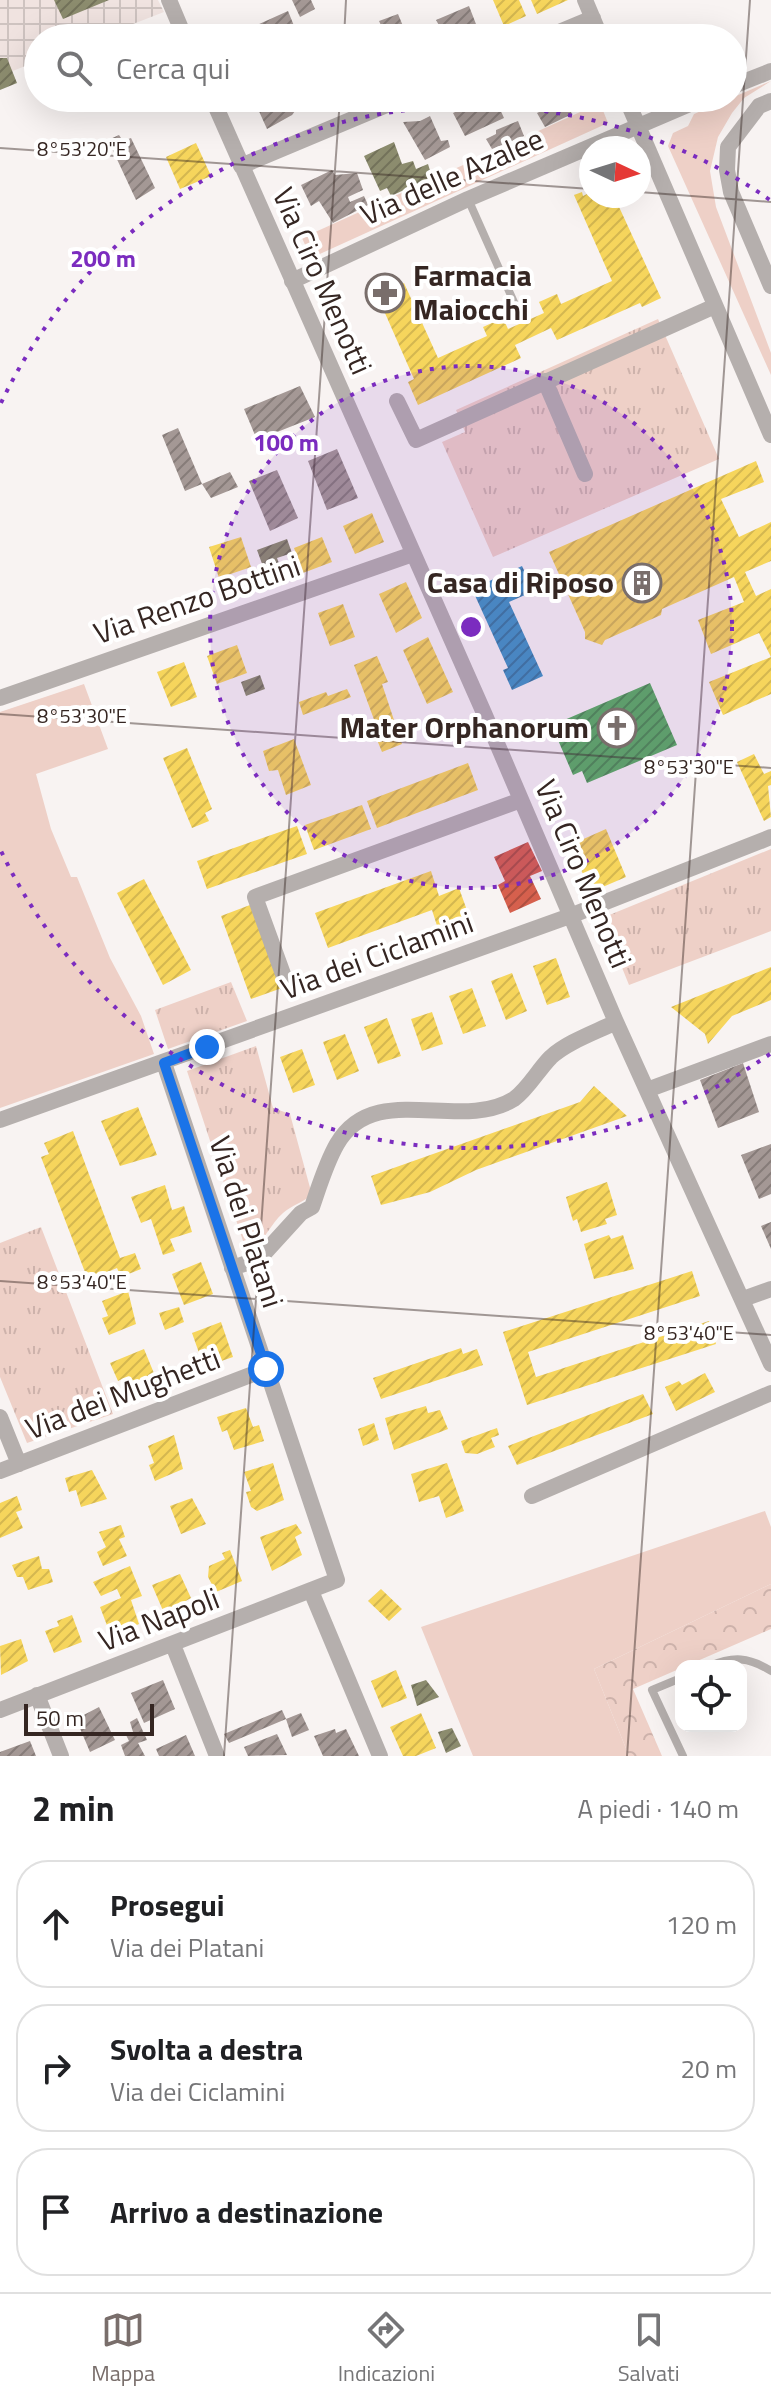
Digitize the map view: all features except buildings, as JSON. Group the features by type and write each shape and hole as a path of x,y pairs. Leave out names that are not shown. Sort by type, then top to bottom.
{"street":[{"path":"169,0 179,24"},
{"path":"585,0 595,24"},
{"path":"579,24 593,18"},
{"path":"747,80 771,71"},
{"path":"771,101 759,106 728,147 727,170 731,192 771,286"},
{"name":"Via Ciro Menotti","path":"218,112 616,1022 771,1364"},
{"path":"241,166 370,112"},
{"path":"632,112 771,435"},
{"name":"Via delle Azalee","path":"292,281 468,199 670,112"},
{"path":"397,401 416,440 715,306"},
{"path":"545,381 585,474"},
{"name":"Via Renzo Bottini","path":"0,698 413,554"},
{"name":"Via dei Ciclamini","path":"287,985 255,897 521,800"},
{"name":"Via dei Ciclamini","path":"0,1120 570,916 771,837"},
{"path":"232,1268 259,1259 301,1213 312,1207 337,1143 350,1128 374,1112 397,1109 466,1114 513,1099 553,1055 616,1022"},
{"path":"647,1090 771,1044"},
{"name":"Via dei Platani","path":"164,1063 337,1580"},
{"path":"743,1299 771,1289"},
{"name":"Via dei Mughetti","path":"0,1471 266,1369"},
{"path":"532,1496 771,1393"},
{"path":"0,1417 19,1464"},
{"name":"Via Napoli","path":"0,1710 337,1580"},
{"path":"311,1591 380,1756"},
{"path":"173,1645 217,1756"},
{"path":"37,1695 61,1756"}],"lane":[{"path":"468,199 517,309"},
{"path":"724,1660 752,1659 771,1671"},
{"path":"675,1680 652,1690 683,1756"}],"shaded area":[{"path":"0,0 158,0 164,12 133,24 24,24 24,67 0,76"}],"green space":[{"path":"771,81 747,96 747,91"},
{"path":"580,112 604,112 608,123 311,258 302,238"},
{"path":"733,112 718,137 710,171 716,207 771,353 771,375 668,146 673,133 688,126 694,114"},
{"path":"658,319 719,459 493,557 442,442 465,432 456,410"},
{"path":"84,684 108,749 36,774 51,829 71,877 77,877 110,958 141,1016 154,1054 0,1108 0,712"},
{"path":"771,849 771,931 629,985 602,918"},
{"path":"231,982 247,1021 168,1049 155,1010"},
{"path":"256,1046 273,1108 290,1114 312,1195 283,1213 263,1239 246,1250 187,1071"},
{"path":"41,1227 113,1414 27,1443 0,1377 0,1243"},
{"path":"765,1511 771,1527 771,1584 594,1669 629,1756 473,1756 421,1627"},
{"path":"771,1584 771,1629 700,1660 675,1660 675,1671 633,1689 662,1756 629,1756 594,1669"}],"place":[{"name":"Farmacia Maiocchi","path":"385,293"},
{"name":"Casa di Riposo","path":"642,583"},
{"name":"Mater Orphanorum","path":"617,728"}],"route":[{"path":"207,1047 164,1063 266,1369"}]}
